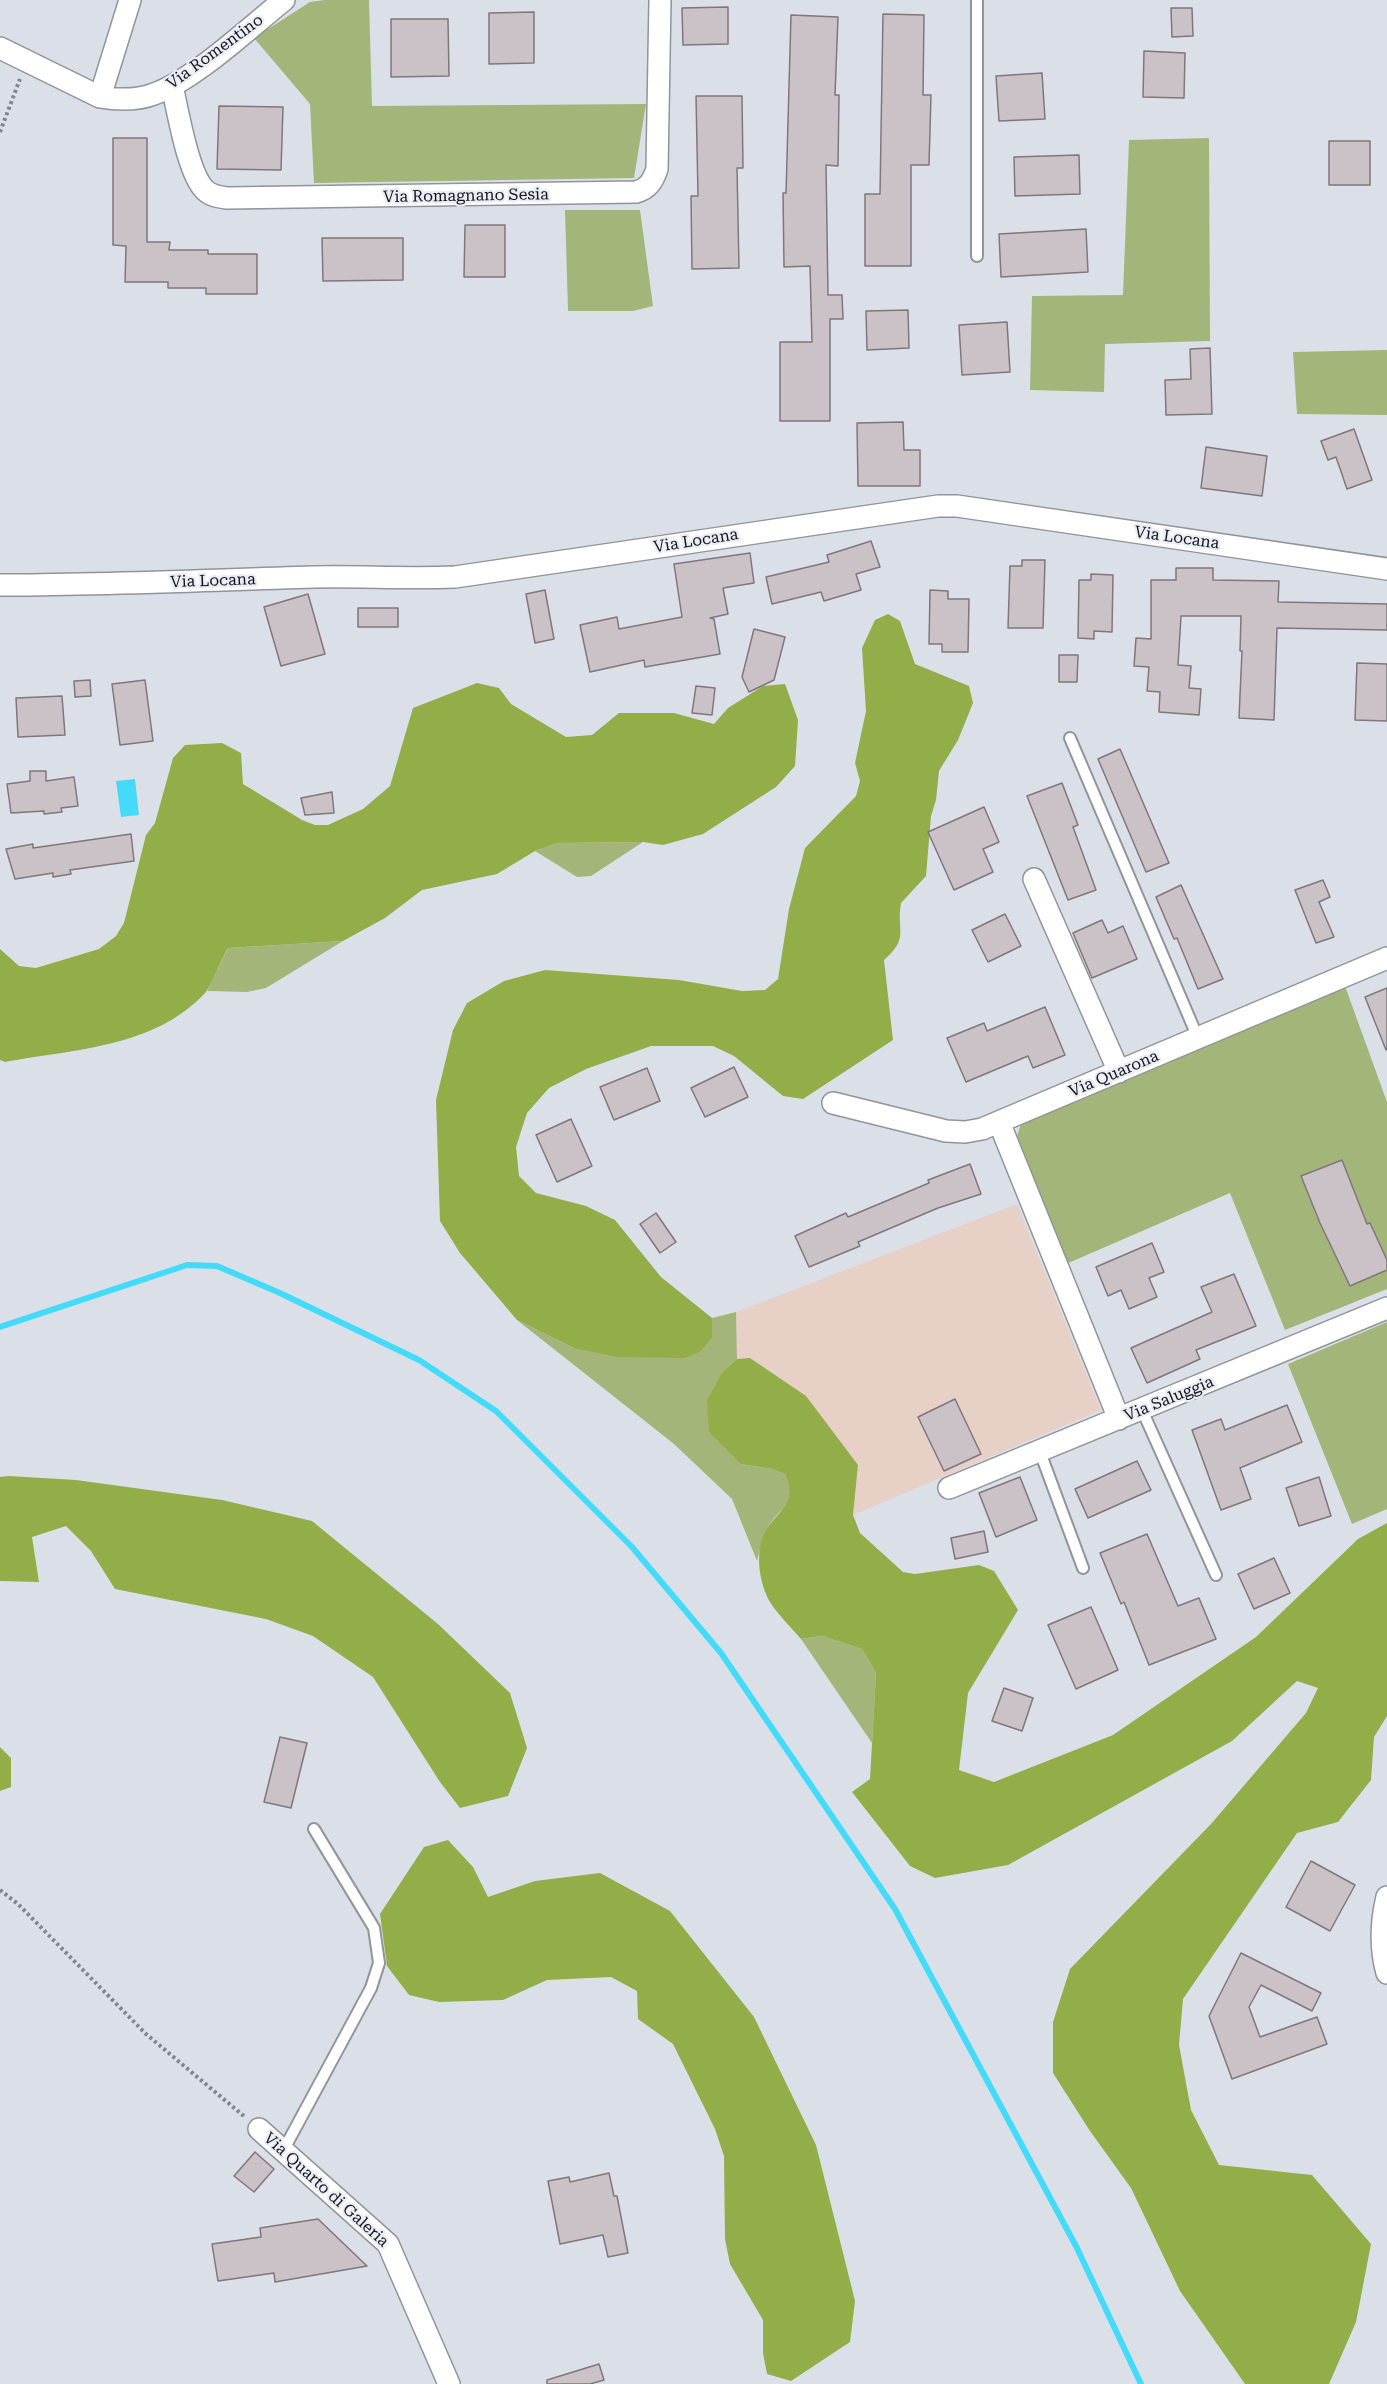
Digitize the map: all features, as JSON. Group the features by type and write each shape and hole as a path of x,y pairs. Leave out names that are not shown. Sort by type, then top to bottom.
{"street":[{"path":"0,48 100,97 130,0"},
{"name":"Via Romentino","path":"100,97 115,100 140,98 172,86 200,67 284,0"},
{"name":"Via Romagnano Sesia","path":"172,86 193,169 202,187 217,197 636,192 651,183 657,169 660,0"},
{"name":"Via Locana","path":"0,585 113,585 317,577 417,579 454,577 938,506 957,506 1387,569"},
{"path":"1034,879 1119,1072"},
{"name":"Via Quarona","path":"832,1103 955,1132 974,1131 1387,958"},
{"path":"999,1122 1119,1419"},
{"name":"Via Saluggia","path":"950,1488 1387,1308"},
{"path":"1387,1897 1382,1931 1387,1973"},
{"name":"Via Quarto di Galeria","path":"259,2129 388,2244 449,2384"}],"lane":[{"path":"977,0 977,256"},
{"path":"1070,738 1198,1038"},
{"path":"1142,1410 1216,1575"},
{"path":"1040,1452 1083,1568"},
{"path":"283,2151 370,1988 379,1964 374,1928 314,1829"}],"path":[{"path":"0,132 27,62"},
{"path":"0,1890 18,1904 146,2034 259,2129"}],"shaded area":[{"path":"1017,1204 1101,1410 853,1515 858,1465 751,1358 737,1359 736,1312"}],"green space":[{"path":"369,0 372,106 646,104 634,178 314,183 310,104 254,38 310,2"},
{"path":"1209,138 1210,341 1105,344 1104,392 1030,390 1032,296 1123,295 1129,140"},
{"path":"565,210 640,210 653,306 633,311 568,311"},
{"path":"1387,350 1387,415 1297,414 1293,352"},
{"path":"888,614 900,621 915,664 969,686 973,703 958,740 939,771 936,800 931,816 926,876 901,903 899,940 884,960 893,1040 803,1099 783,1096 734,1056 713,1046 651,1046 586,1069 549,1088 527,1113 516,1147 519,1176 536,1193 586,1206 615,1220 661,1277 712,1318 712,1337 700,1352 685,1358 617,1357 574,1348 517,1320 460,1253 440,1221 436,1100 453,1030 467,1003 504,981 545,970 679,980 742,991 765,990 778,979 789,909 805,848 856,796 860,781 855,763 866,711 862,648 875,620"},
{"path":"477,683 499,688 511,704 566,737 592,735 619,713 674,713 714,724 728,708 763,686 785,684 798,720 795,766 776,787 703,834 663,845 643,842 557,843 535,851 497,874 422,890 385,918 343,941 228,948 205,993 185,1011 162,1025 138,1036 85,1049 5,1062 0,1060 0,949 19,966 36,968 99,949 116,936 124,923 146,835 155,823 173,758 185,745 222,743 241,753 243,784 302,820 315,825 328,825 363,809 390,786 413,708"},
{"path":"643,842 591,876 577,877 535,851 557,843"},
{"path":"343,941 266,988 247,992 207,991 228,948"},
{"path":"1345,986 1387,1102 1387,1289 1285,1330 1230,1193 1066,1264 1015,1142 1022,1121"},
{"path":"736,1312 737,1359 723,1371 741,1464 772,1469 785,1474 790,1494 786,1505 765,1533 757,1561 732,1499 674,1444 517,1320 574,1348 712,1337 712,1318"},
{"path":"1387,1322 1387,1509 1352,1524 1288,1364"},
{"path":"750,1358 806,1396 858,1465 853,1515 860,1533 903,1572 915,1574 979,1565 994,1571 1018,1610 968,1693 959,1770 994,1782 1113,1735 1256,1637 1358,1539 1387,1523 1387,1716 1374,1737 1371,1780 1338,1822 1297,1833 1183,1999 1179,2045 1191,2110 1219,2165 1312,2175 1371,2244 1356,2322 1329,2384 1245,2384 1180,2291 1131,2188 1090,2131 1053,2073 1053,2022 1070,1969 1211,1824 1306,1713 1318,1688 1297,1681 1232,1741 1008,1865 935,1878 910,1866 852,1792 870,1779 876,1673 862,1649 822,1636 801,1639 772,1605 763,1586 759,1560 761,1543 768,1527 787,1504 789,1492 785,1474 772,1469 741,1464 709,1432 707,1400 723,1371 737,1359"},
{"path":"0,1477 76,1480 222,1500 312,1521 438,1624 510,1693 527,1748 508,1796 460,1808 440,1782 373,1677 313,1636 266,1619 115,1589 91,1551 66,1526 32,1537 39,1582 0,1581"},
{"path":"822,1636 862,1649 876,1673 872,1743 801,1639"},
{"path":"0,1747 11,1758 11,1787 0,1791"},
{"path":"448,1840 473,1867 488,1897 535,1881 600,1873 670,1911 754,2017 816,2145 855,2301 850,2342 791,2381 767,2374 763,2353 763,2320 730,2264 725,2239 724,2156 715,2129 673,2044 638,2019 637,1991 611,1977 547,1980 503,2000 439,2002 409,1995 387,1966 380,1914 424,1847"}],"water":[{"path":"135,779 139,815 121,817 116,781"}],"building":[{"path":"728,7 728,44 683,45 682,8"},
{"path":"1171,8 1192,8 1193,36 1172,37"},
{"path":"534,12 534,63 489,64 489,13"},
{"path":"883,14 924,15 923,95 931,95 929,165 911,165 911,266 865,266 865,194 880,194"},
{"path":"791,15 838,17 835,95 839,95 838,166 826,165 828,295 842,295 843,319 830,319 830,421 780,421 780,342 812,342 810,266 784,267 783,193 786,193"},
{"path":"391,19 448,19 449,76 391,77"},
{"path":"1144,51 1185,53 1184,98 1143,97"},
{"path":"1042,73 1045,119 999,121 996,76"},
{"path":"696,96 742,96 743,168 737,168 739,268 692,269 691,196 698,196"},
{"path":"219,106 283,107 281,170 217,169"},
{"path":"113,138 147,138 147,242 170,242 169,250 208,250 208,254 257,254 257,294 206,294 206,288 168,288 168,282 125,282 126,246 113,245"},
{"path":"1329,141 1370,141 1370,185 1329,185"},
{"path":"1079,155 1080,194 1015,196 1014,157"},
{"path":"465,225 505,225 505,277 464,277"},
{"path":"1086,229 1088,272 1001,277 999,234"},
{"path":"322,238 403,238 403,280 323,281"},
{"path":"908,310 909,348 867,350 866,311"},
{"path":"1007,322 1010,372 962,375 959,325"},
{"path":"1210,348 1212,414 1166,415 1165,380 1191,379 1190,349"},
{"path":"903,422 904,450 920,450 920,486 858,486 857,423"},
{"path":"1354,429 1372,480 1347,489 1336,457 1328,460 1321,441"},
{"path":"1206,447 1267,456 1262,496 1201,488"},
{"path":"871,541 880,567 856,574 861,590 824,601 821,592 772,604 766,577 829,562 827,555"},
{"path":"750,553 754,583 723,588 728,614 710,618 714,619 720,654 645,667 644,660 590,672 580,625 617,617 619,629 682,617 674,564"},
{"path":"1022,560 1045,560 1043,628 1008,628 1010,566 1022,566"},
{"path":"1176,568 1213,568 1213,580 1279,581 1278,602 1387,604 1387,630 1277,628 1274,720 1239,718 1241,616 1181,616 1178,665 1191,666 1189,688 1201,689 1199,715 1159,712 1160,692 1147,691 1149,667 1134,666 1136,638 1151,639 1151,580 1176,580"},
{"path":"1091,574 1113,575 1112,632 1094,631 1094,639 1078,638 1079,580 1091,580"},
{"path":"545,590 554,639 535,643 526,594"},
{"path":"930,590 948,591 948,599 969,599 968,652 942,652 942,644 929,644"},
{"path":"308,594 325,654 281,666 264,607"},
{"path":"358,608 398,608 398,627 358,627"},
{"path":"754,629 785,637 774,680 749,692 742,677"},
{"path":"1059,655 1078,655 1077,682 1059,682"},
{"path":"1357,663 1387,664 1387,721 1355,720"},
{"path":"90,680 91,696 75,697 74,681"},
{"path":"145,680 153,741 120,745 112,684"},
{"path":"696,686 715,688 712,715 692,713"},
{"path":"62,696 65,735 18,737 16,698"},
{"path":"1120,749 1169,863 1146,872 1098,759"},
{"path":"30,771 46,771 46,781 74,777 78,806 61,808 62,812 44,814 44,811 11,813 7,784 30,781"},
{"path":"1062,783 1078,825 1073,827 1096,890 1068,900 1027,796"},
{"path":"332,792 334,813 305,815 301,798"},
{"path":"984,807 999,842 983,849 993,872 954,890 928,832"},
{"path":"131,834 134,861 70,870 71,874 53,877 53,873 15,879 6,849 33,844 33,848"},
{"path":"1323,880 1330,897 1319,902 1334,937 1316,943 1295,890"},
{"path":"1181,885 1223,979 1198,989 1177,938 1174,939 1156,897"},
{"path":"1005,914 1021,946 988,962 972,930"},
{"path":"1102,920 1108,933 1123,926 1137,959 1092,978 1073,933"},
{"path":"1387,988 1387,1049 1386,1050 1365,997"},
{"path":"1045,1007 1065,1055 1033,1068 1028,1056 966,1082 947,1038 984,1023 987,1031"},
{"path":"734,1067 748,1097 705,1117 691,1088"},
{"path":"647,1068 660,1101 614,1120 600,1087"},
{"path":"571,1119 592,1166 557,1182 536,1135"},
{"path":"1342,1160 1367,1224 1370,1223 1387,1260 1387,1270 1350,1286 1301,1176"},
{"path":"970,1164 981,1194 938,1208 858,1242 860,1246 809,1267 795,1236 846,1213 848,1217 929,1183 928,1180"},
{"path":"656,1213 676,1242 660,1253 640,1224"},
{"path":"1152,1243 1164,1272 1149,1278 1157,1297 1129,1309 1121,1290 1108,1296 1096,1267"},
{"path":"1234,1274 1256,1326 1196,1350 1200,1359 1147,1383 1131,1348 1212,1312 1201,1287"},
{"path":"955,1399 981,1454 944,1471 918,1417"},
{"path":"1287,1405 1302,1442 1240,1468 1251,1499 1221,1510 1192,1430 1221,1419 1225,1430"},
{"path":"1137,1461 1151,1490 1088,1518 1075,1489"},
{"path":"1020,1477 1037,1520 996,1537 979,1493"},
{"path":"1319,1477 1331,1516 1299,1526 1286,1488"},
{"path":"984,1531 988,1552 955,1559 951,1538"},
{"path":"1147,1534 1178,1606 1199,1598 1216,1639 1149,1665 1124,1602 1121,1604 1100,1553"},
{"path":"1274,1558 1290,1593 1254,1609 1238,1574"},
{"path":"1091,1607 1118,1670 1076,1689 1048,1625"},
{"path":"1004,1688 1033,1698 1022,1731 992,1721"},
{"path":"280,1737 307,1743 291,1808 264,1802"},
{"path":"1311,1861 1355,1885 1330,1931 1286,1907"},
{"path":"1241,1953 1321,1993 1312,2011 1261,1985 1249,2007 1260,2037 1317,2017 1327,2044 1232,2079 1209,2016"},
{"path":"255,2152 274,2169 254,2192 234,2176"},
{"path":"609,2173 614,2196 617,2196 628,2253 608,2257 603,2235 560,2244 548,2181 569,2177 570,2182"},
{"path":"318,2219 367,2266 275,2282 274,2273 218,2281 212,2244 261,2237 260,2228"},
{"path":"599,2364 604,2380 590,2384 547,2384 547,2380"}],"waterway":[{"path":"0,1327 187,1265 217,1266 280,1293 419,1360 496,1411 632,1547 721,1653 895,1909 1077,2248 1141,2384"}]}
